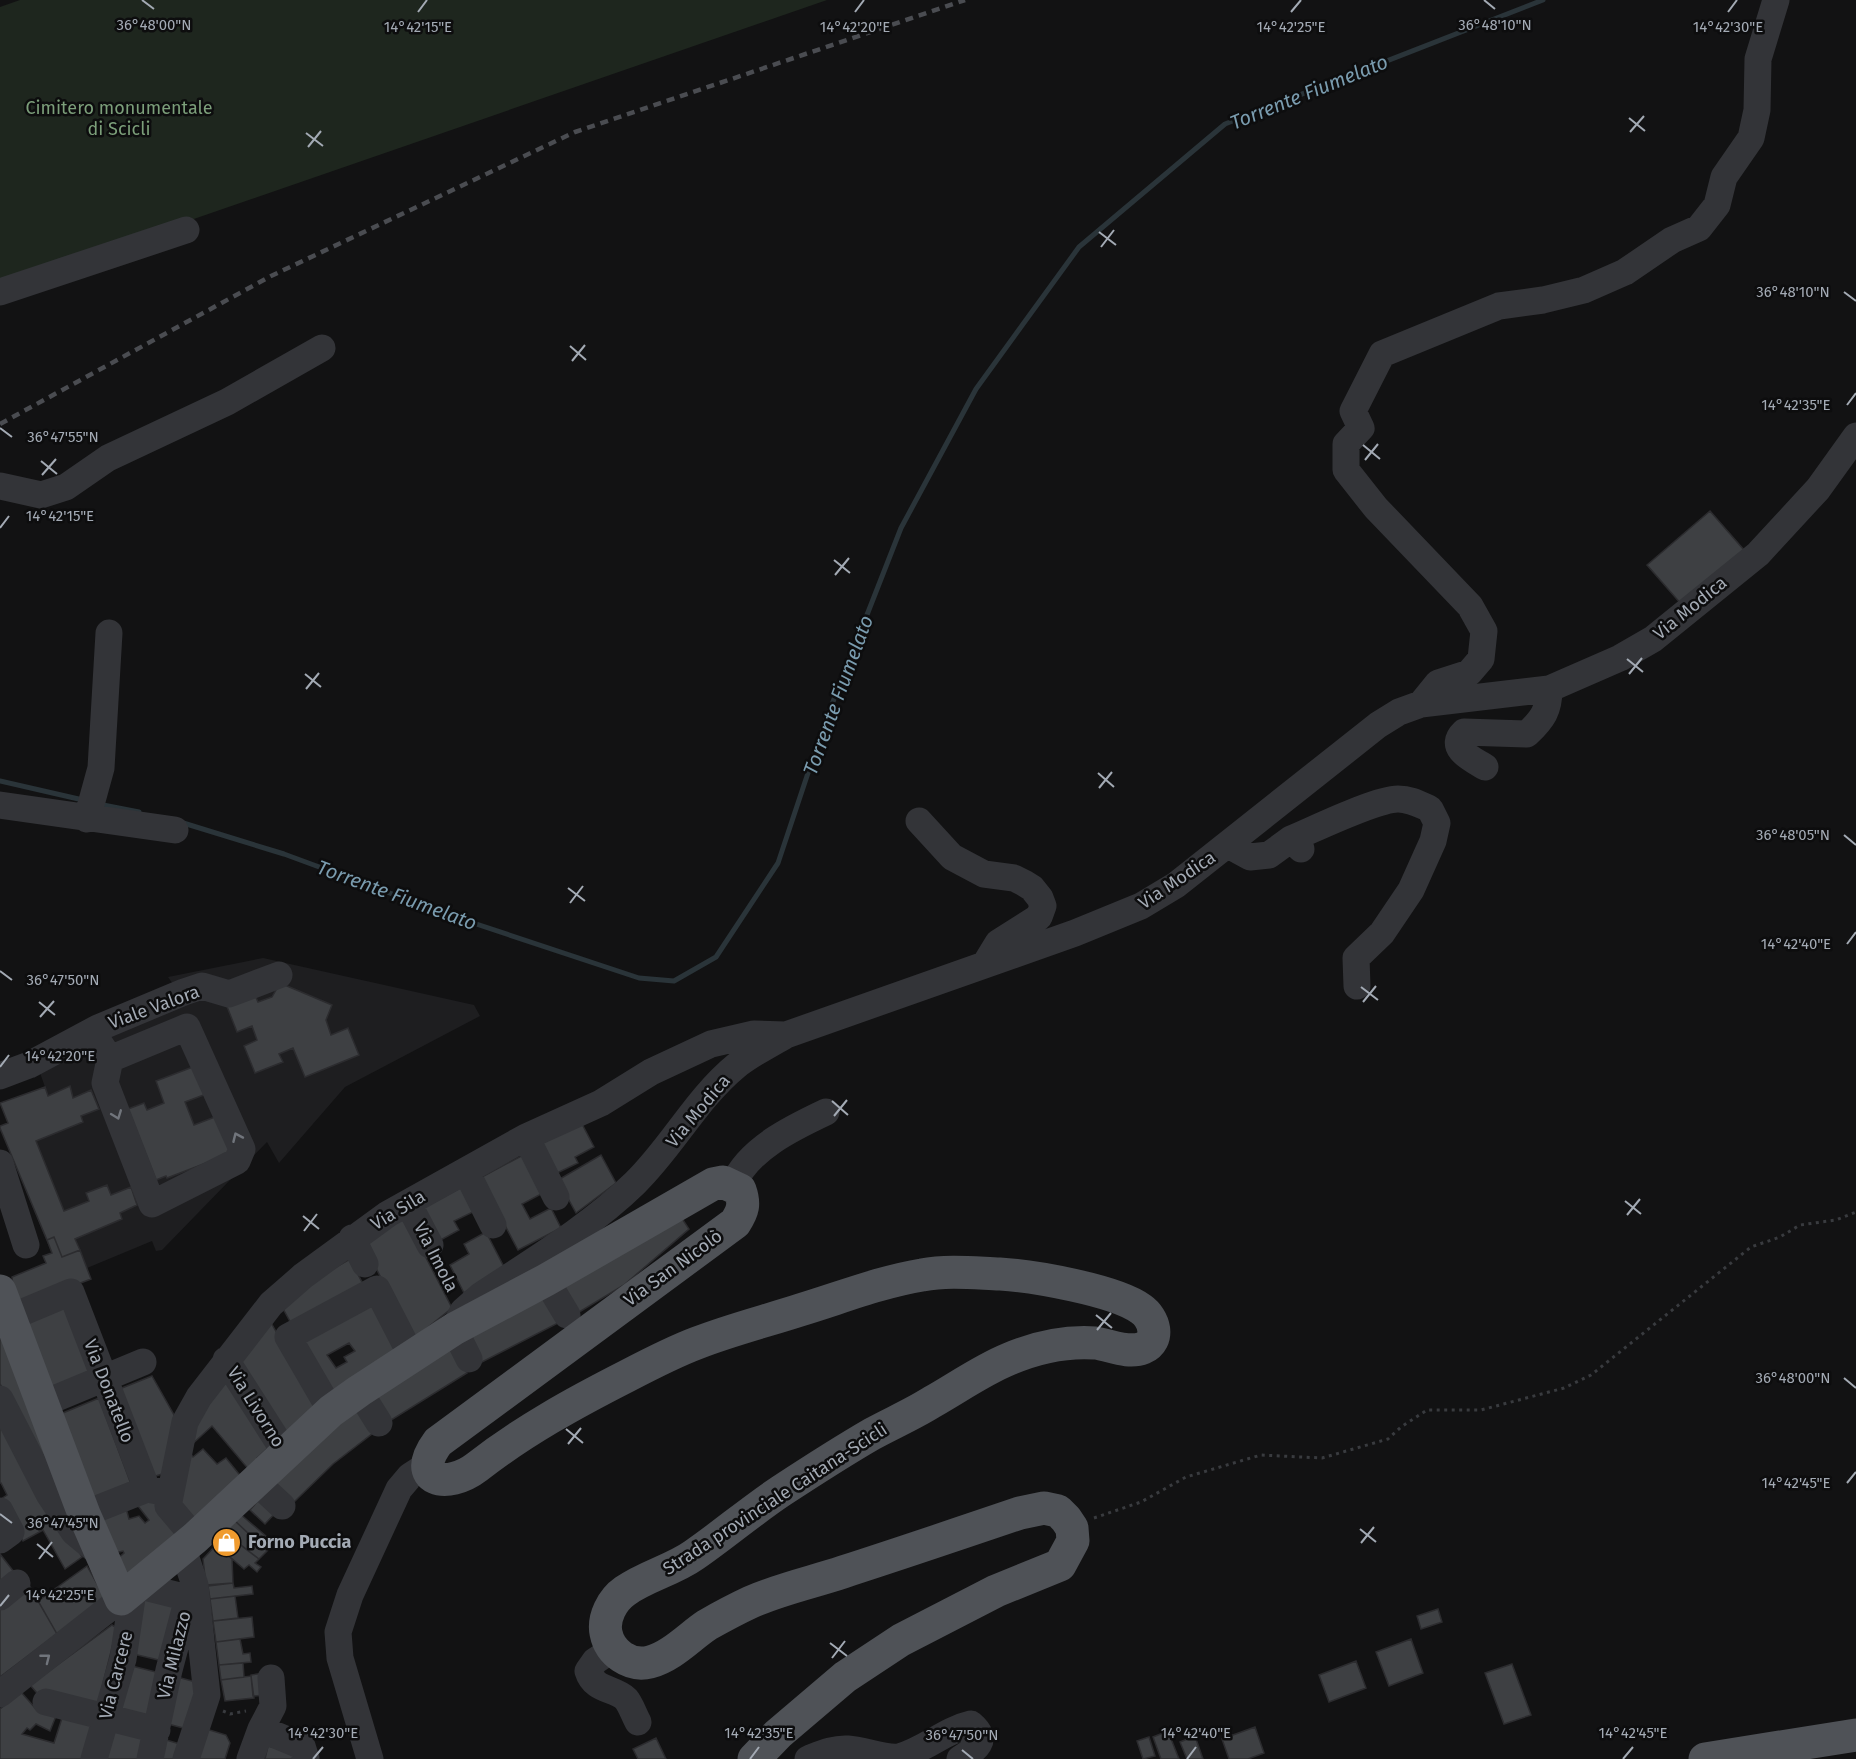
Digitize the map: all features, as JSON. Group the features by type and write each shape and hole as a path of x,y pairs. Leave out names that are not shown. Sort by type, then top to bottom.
{"main road":[{"path":"4,1305 84,1514 104,1557 131,1592 189,1544 331,1411 458,1320 546,1280 713,1184 723,1182 733,1185"},
{"name":"Via San Nicolò","path":"427,1465 433,1449 445,1436 735,1223 743,1210 743,1199 740,1190 733,1185"},
{"name":"Strada provinciale Caitana-Scicli","path":"427,1465 429,1472 435,1478 445,1482 456,1479 470,1473 508,1443 549,1417 670,1354 712,1338 869,1288 921,1275 952,1272 1012,1275 1070,1285 1137,1305 1150,1316 1155,1328 1153,1338 1144,1348 1129,1350 1101,1344 1080,1343 1042,1348 1008,1359 868,1437 781,1491 732,1525 692,1557 625,1591 608,1612 605,1626 607,1638 613,1649"},
{"path":"613,1649 623,1658 635,1663 649,1662 673,1650 706,1626 752,1602 1020,1513 1044,1508 1058,1511 1072,1528 1073,1541 1060,1565 996,1591 901,1640 845,1677 778,1734 754,1759"},
{"path":"1705,1759 1856,1735"}],"street":[{"path":"1421,704 1438,683 1469,674 1481,659 1484,631 1470,606 1376,508 1346,470 1346,444 1360,428 1353,411 1359,396 1382,354 1499,306 1543,300 1584,290 1625,272 1672,240 1699,228 1717,205 1724,177 1751,138 1757,110 1758,59 1776,0"},
{"path":"0,292 186,230"},
{"path":"0,486 41,495 66,487 108,458 227,402 322,348"},
{"name":"Via Modica","path":"458,1320 480,1296 602,1212 656,1162 714,1087 736,1066 786,1035 985,965 1142,906 1176,885 1378,725 1399,712 1421,704 1549,689 1620,658 1653,639 1758,554 1818,489 1856,436"},
{"path":"87,819 101,768 109,633"},
{"path":"1485,767 1460,750 1457,744 1458,737 1464,732 1527,734 1545,714 1549,705 1549,689"},
{"path":"1228,845 1250,857 1269,855 1376,804 1396,799 1414,801 1430,809 1437,824 1433,841 1411,890 1382,933 1356,958 1357,986"},
{"path":"0,805 175,830"},
{"path":"919,821 952,857 984,874 1014,878 1024,882 1040,898 1043,906 1039,917 998,943 985,965"},
{"name":"Viale Valora","path":"2,1073 29,1065 98,1028 202,986 229,994 279,975"},
{"path":"88,1034 98,1041 110,1059 105,1083 152,1204 237,1161 242,1149 187,1028 110,1059"},
{"name":"Via Sila","path":"159,1491 185,1422 199,1397 226,1360 271,1304 303,1276 352,1239 408,1203 465,1171 526,1137 601,1103 651,1072 711,1044 753,1034 786,1035"},
{"path":"733,1185 738,1173 770,1142 826,1112"},
{"path":"526,1137 556,1197"},
{"path":"0,1163 26,1245"},
{"path":"465,1171 493,1226"},
{"name":"Via Imola","path":"408,1203 430,1245"},
{"path":"352,1239 365,1264"},
{"path":"546,1280 567,1315"},
{"path":"331,1411 288,1336 376,1289 411,1355"},
{"name":"Via Donatello","path":"4,1305 71,1292 103,1378 159,1491"},
{"path":"458,1320 469,1359"},
{"name":"Via Livorno","path":"226,1360 286,1454"},
{"path":"42,1404 143,1362"},
{"path":"359,1391 379,1423"},
{"path":"0,1399 50,1494 74,1532 104,1557"},
{"path":"370,1759 339,1658 338,1632 350,1594 399,1490 410,1476 427,1465"},
{"path":"256,1482 282,1506"},
{"path":"84,1514 159,1491 189,1544 206,1685 186,1759"},
{"path":"0,1694 131,1592"},
{"name":"Via Carcere","path":"94,1759 105,1719 131,1661 131,1592"},
{"name":"Via Milazzo","path":"131,1592 184,1597 187,1602 169,1670 150,1759"},
{"path":"613,1649 595,1661 588,1671 590,1677 603,1688 626,1699 638,1722"},
{"path":"177,1668 206,1685"},
{"path":"250,1759 267,1717 271,1678"},
{"path":"46,1702 157,1730"},
{"path":"267,1717 302,1746 306,1759"},
{"path":"808,1759 831,1750 848,1749 896,1758 916,1750 956,1727 970,1724 978,1730 981,1737 974,1751 960,1759"}],"path":[{"path":"1072,1528 1105,1513 1141,1502 1186,1477 1262,1455 1322,1458 1388,1440 1401,1427 1427,1410 1481,1410 1564,1388 1591,1375 1751,1247 1780,1238 1800,1225 1836,1220 1856,1212"},
{"name":"Via Imola","path":"430,1245 458,1320"},
{"path":"206,1685 222,1711 230,1714 267,1717"}],"shaded area":[{"path":"263,958 474,1005 480,1016 345,1087 279,1163 267,1142 162,1250 156,1251 152,1241 87,1268 91,1279 15,1308 12,1277 46,1263 43,1256 51,1252 0,1128 8,1123 0,1103 45,1087 39,1070 78,1052 94,1051 173,984 168,977"}],"green space":[{"name":"Cimitero monumentale di Scicli","path":"20,0 827,0 0,286 0,7"}],"building":[{"path":"1710,511 1744,550 1682,605 1647,565"},
{"path":"280,983 332,1005 326,1020 331,1035 348,1028 359,1055 305,1077 293,1048 279,1054 283,1062 255,1073 244,1046 257,1040 252,1026 237,1032 226,1004 254,993 258,1002 272,997"},
{"path":"198,1065 209,1093 185,1102 194,1125 220,1115 235,1152 156,1180 128,1109 144,1103 147,1110 164,1103 156,1081"},
{"path":"70,1086 73,1098 91,1090 99,1109 81,1116 83,1122 36,1141 64,1211 89,1201 86,1193 107,1185 111,1195 131,1187 137,1205 120,1213 122,1219 75,1239 80,1250 62,1257 54,1237 47,1240 0,1128 8,1123 0,1103 45,1087 48,1096"},
{"path":"581,1122 594,1147 575,1157 578,1163 555,1174 539,1145"},
{"path":"525,1154 545,1192 522,1204 530,1219 551,1208 561,1228 518,1250 480,1178"},
{"path":"601,1155 616,1183 576,1213 558,1180"},
{"path":"464,1186 475,1211 454,1221 459,1230 437,1242 421,1209"},
{"path":"405,1217 452,1308 412,1340 362,1240"},
{"path":"681,1217 689,1229 624,1285 576,1314 560,1287"},
{"path":"486,1232 504,1267 464,1293 450,1265 469,1254 464,1244"},
{"path":"54,1237 62,1257 80,1250 91,1279 15,1308 12,1277 46,1263 43,1256 52,1253 47,1240"},
{"path":"350,1259 365,1288 292,1325 281,1305"},
{"path":"546,1295 560,1322 480,1363 467,1338"},
{"path":"373,1299 399,1351 334,1398 299,1337","holes":["349,1343 355,1351 344,1357 347,1362 336,1368 327,1355"]},
{"path":"66,1307 90,1373 43,1390 19,1325"},
{"path":"270,1321 320,1408 284,1437 238,1362"},
{"path":"0,1332 63,1489 0,1384"},
{"path":"451,1348 467,1373 388,1422 373,1397"},
{"path":"152,1376 174,1415 166,1473 152,1477 117,1390"},
{"path":"228,1377 269,1447 257,1458 260,1462 250,1471 212,1426 189,1447 192,1427"},
{"path":"99,1398 131,1484 93,1500 58,1415"},
{"path":"359,1407 377,1430 333,1464 294,1502 271,1482"},
{"path":"0,1408 12,1435 82,1557 65,1569 43,1530 23,1541 1,1499 7,1495 0,1483"},
{"path":"203,1449 217,1464 226,1458 243,1479 192,1523 179,1508 190,1453 193,1457"},
{"path":"262,1496 278,1510 265,1524 250,1510"},
{"path":"151,1497 182,1536 127,1585 111,1564 124,1553 123,1551 110,1554 100,1519 126,1508 129,1519 139,1516 145,1523 149,1520 138,1506"},
{"path":"239,1513 274,1543 267,1551 233,1519"},
{"path":"233,1519 267,1551 259,1559 223,1531"},
{"path":"226,1534 259,1559 255,1563 261,1567 257,1572 249,1565 244,1569 216,1545"},
{"path":"216,1545 232,1559 233,1583 206,1585 203,1559"},
{"path":"0,1554 18,1577 0,1591"},
{"path":"87,1566 105,1598 57,1634 38,1601"},
{"path":"28,1583 57,1634 0,1677 0,1605"},
{"path":"233,1583 234,1588 252,1586 253,1594 210,1599 208,1586"},
{"path":"143,1595 180,1604 167,1662 129,1653"},
{"path":"235,1596 238,1618 213,1621 210,1599"},
{"path":"1438,1609 1442,1622 1421,1629 1417,1616"},
{"path":"252,1617 254,1637 216,1642 213,1621"},
{"path":"112,1625 117,1628 97,1707 37,1693 30,1685"},
{"path":"240,1639 243,1654 250,1653 251,1662 219,1665 216,1642"},
{"path":"1411,1639 1423,1673 1389,1686 1376,1652"},
{"path":"1356,1661 1366,1688 1329,1702 1319,1675"},
{"path":"243,1663 244,1677 221,1680 219,1665"},
{"path":"1512,1664 1531,1715 1504,1724 1485,1673"},
{"path":"128,1665 164,1674 152,1721 117,1711"},
{"path":"263,1673 266,1695 253,1696 251,1675"},
{"path":"251,1676 254,1698 225,1701 221,1680"},
{"path":"177,1677 196,1682 191,1730 164,1723"},
{"path":"21,1692 36,1709 56,1716 50,1731 36,1724 30,1730 27,1728 22,1734 54,1743 63,1715 93,1723 82,1759 0,1759 0,1709"},
{"path":"1255,1727 1264,1753 1248,1759 1229,1759 1222,1739"},
{"path":"203,1728 226,1735 230,1743 225,1759 194,1759"},
{"path":"113,1731 146,1739 141,1759 106,1759"},
{"path":"1168,1731 1179,1759 1161,1759 1153,1737"},
{"path":"1195,1736 1203,1759 1187,1759 1180,1742"},
{"path":"1149,1737 1155,1756 1143,1759 1137,1741"},
{"path":"656,1738 666,1759 638,1759 633,1749"},
{"path":"163,1739 180,1744 177,1759 158,1759"},
{"path":"268,1746 295,1753 293,1759 265,1759"}],"waterway":[{"name":"Torrente Fiumelato","path":"180,822 284,854 452,916 639,978 674,981 716,957 778,863 825,722 901,528 976,389 1079,247 1225,124 1543,0"},
{"name":"Torrente Fiumelato","path":"0,781 83,800"},
{"name":"Torrente Fiumelato","path":"98,804 139,812"}],"railway":[{"path":"0,424 271,276 575,132 965,0"}],"place":[{"name":"Forno Puccia","path":"227,1542"}]}
